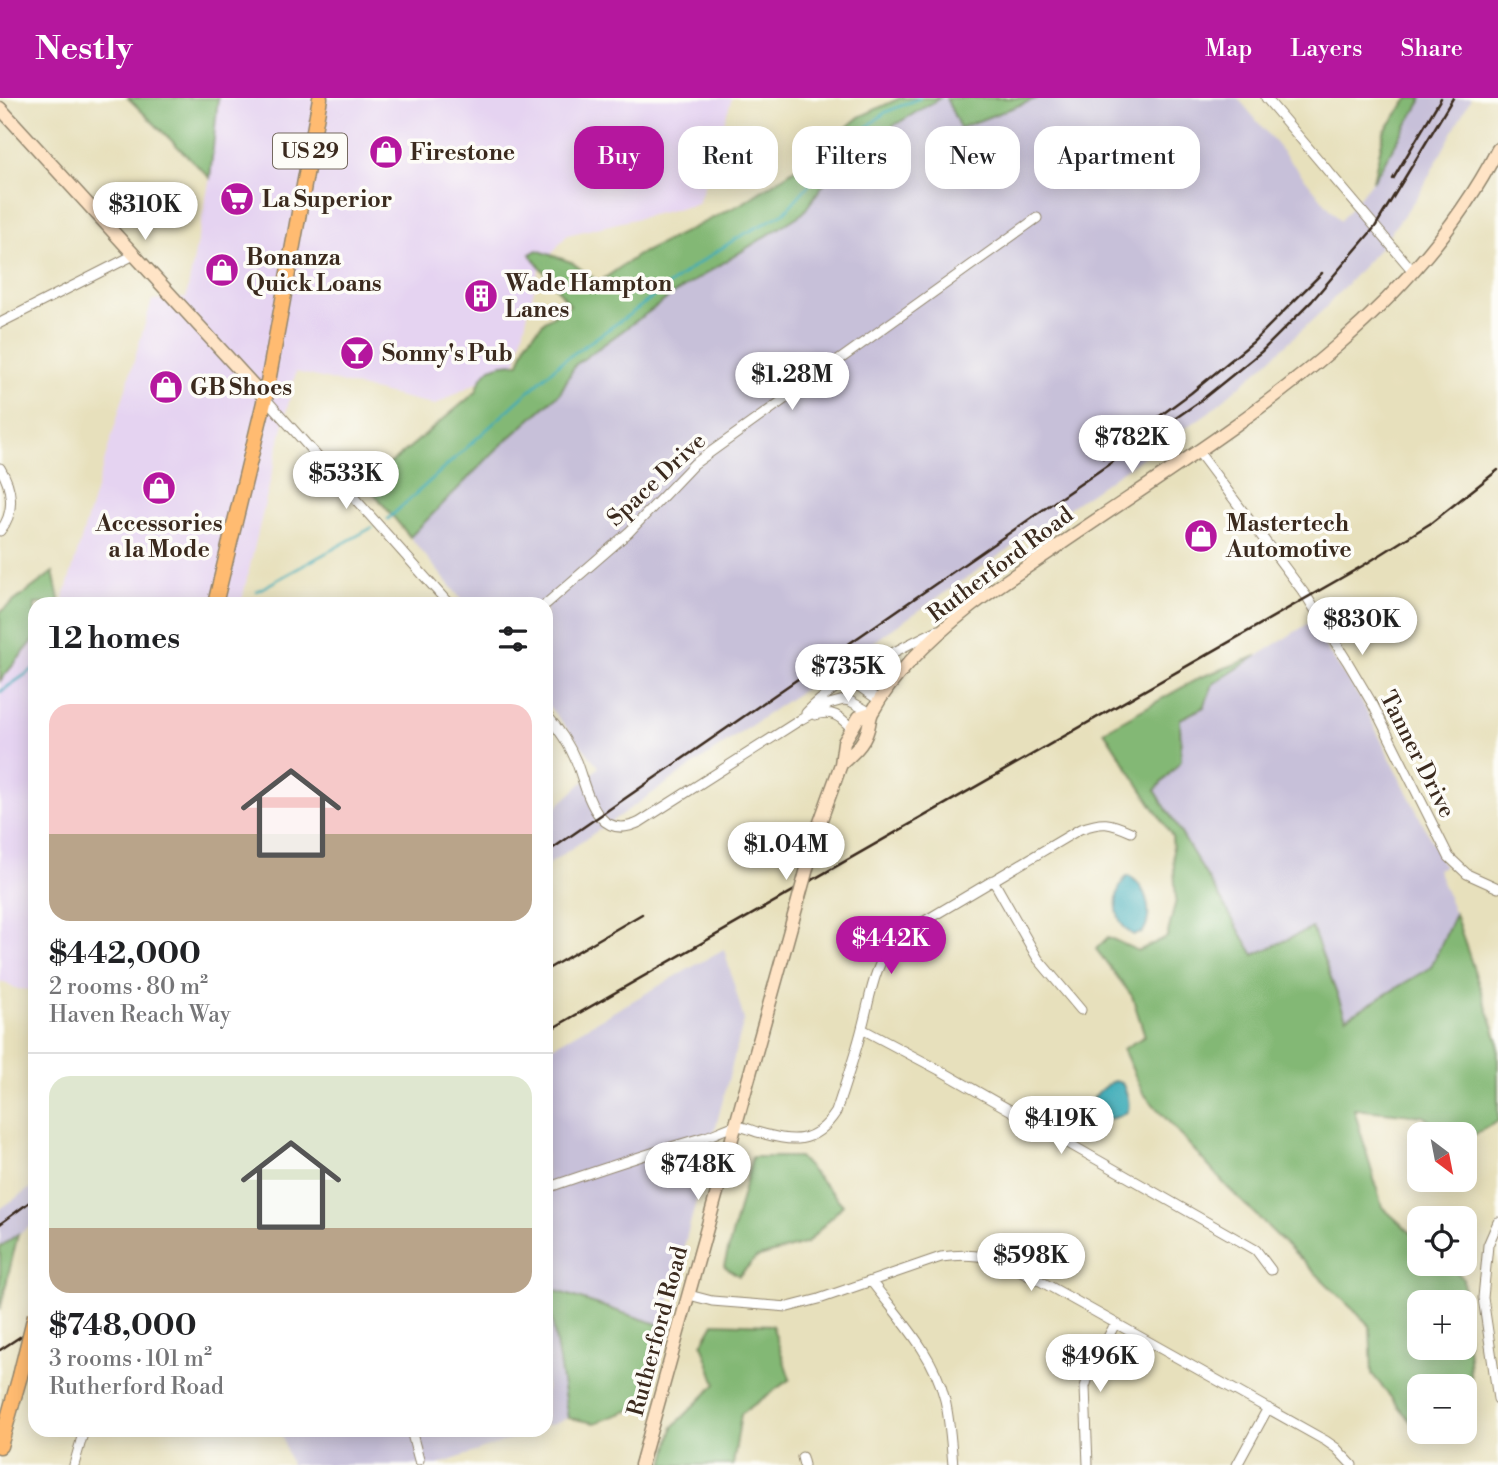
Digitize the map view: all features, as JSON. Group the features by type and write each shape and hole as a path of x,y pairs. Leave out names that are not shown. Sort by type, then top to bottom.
{"main road":[{"name":"US 29","path":"217,597 265,398 320,98"},
{"path":"0,1446 28,1343"}],"street":[{"path":"1266,98 1412,270"},
{"path":"0,108 443,597"},
{"name":"Rutherford Road","path":"841,764 861,744 867,733 871,713 901,674 971,606 1264,404 1332,351 1393,293 1453,220 1497,155"},
{"name":"Space Drive","path":"553,598 629,532 694,464 1037,218"},
{"path":"0,323 134,255"},
{"name":"Tanner Drive","path":"1197,450 1307,597 1347,661 1373,705 1449,857 1467,874 1498,888"},
{"path":"0,468 9,489 10,507 8,519 0,531"},
{"path":"800,720 820,699 907,644 949,625"},
{"path":"847,682 860,687 880,701"},
{"path":"553,724 570,748 586,796 594,811 615,826 626,827 640,822 829,704 844,700 871,713"},
{"path":"800,720 830,712 839,716 851,729"},
{"name":"Rutherford Road","path":"641,1465 819,825 841,764 844,742 859,717 871,713"},
{"path":"553,1186 736,1126 782,1139 798,1140 820,1131 836,1112 862,1029 874,977 883,953 896,938 1080,829 1097,823 1112,823 1131,832"},
{"path":"993,880 1038,959 1081,1010"},
{"path":"862,1029 943,1072 1256,1250 1271,1270"},
{"path":"1498,1222 1488,1245 1483,1280 1484,1316 1493,1340 1498,1399"},
{"path":"689,1295 712,1301 788,1307 941,1257 960,1254 985,1255 1013,1266 1268,1408 1336,1448 1352,1465"},
{"path":"871,1281 919,1343 939,1379 949,1417 953,1465"},
{"path":"1088,1465 1086,1387 1090,1371 1115,1324"},
{"path":"1237,1465 1268,1408"},
{"path":"74,1465 81,1437"},
{"path":"413,1437 419,1460"}],"shaded area":[{"path":"218,98 732,98 723,126 678,126 678,189 703,189 698,204 567,235 539,269 516,361 435,405 296,372 243,597 64,597 152,300 186,298 210,178"},
{"path":"940,98 946,98 959,126 925,126 925,189 1020,189 1020,126 965,126 1038,98 1238,98 1340,221 1381,170 1423,98 1471,98 1419,194 1377,251 1323,310 1209,412 553,861 553,810 599,767 553,711 553,597 459,597 410,537 497,449 560,393 575,365 675,293 803,213 820,189 911,189 911,126 893,126"},
{"path":"1309,623 1361,700 1444,866 1437,869 1455,914 1431,967 1345,1018 1312,928 1254,955 1155,790 1181,761 1180,719 1204,707 1213,684"},
{"path":"28,647 28,990 18,989 0,981 0,681"},
{"path":"724,949 744,1020 663,1326 553,1290 553,1046"},
{"path":"28,1190 28,1228 0,1247 0,1209"},
{"path":"553,1325 568,1418 553,1423"},
{"path":"282,1437 516,1437 438,1465 291,1465"}],"green space":[{"path":"128,98 218,98 210,178"},
{"path":"900,98 940,98 893,126 848,126 859,117"},
{"path":"946,98 1038,98 965,126 959,126"},
{"path":"1409,98 1423,98 1373,181 1384,132"},
{"path":"792,171 792,189 820,189 803,213 675,293 575,365 560,393 497,449 410,537 366,484 476,392 482,377 491,368 519,363 527,341 545,321 570,305 530,254 537,250 571,262 599,282 638,255 743,203 764,189 778,189 778,180"},
{"path":"53,572 58,597 28,597 28,647 0,681 0,612"},
{"path":"1257,656 1213,684 1204,707 1180,719 1181,761 1155,790 1254,955 1312,928 1346,1018 1431,967 1455,914 1498,1041 1498,1121 1477,1133 1477,1122 1430,1122 1423,1116 1354,1109 1382,1207 1407,1229 1407,1276 1463,1278 1464,1290 1407,1290 1407,1360 1469,1360 1470,1374 1407,1374 1407,1417 1372,1374 1370,1326 1228,1188 1143,1093 1123,1049 1145,1036 1132,996 1096,949 1108,937 1138,951 1167,937 1176,900 1172,836 1104,731 1201,677"},
{"path":"752,1157 799,1157 843,1205 807,1243 756,1258 739,1276 724,1266"},
{"path":"18,1234 0,1310 0,1247"},
{"path":"553,1290 663,1326 642,1406 595,1423 568,1418 553,1325"},
{"path":"714,1323 772,1325 790,1379 741,1414 733,1465 664,1465 673,1427 716,1384 702,1344"}],"water":[{"path":"1128,876 1140,886 1148,910 1146,926 1142,933 1134,935 1122,924 1117,907 1119,889"},
{"path":"1115,1081 1122,1083 1128,1100 1128,1111 1107,1119 1084,1115 1096,1095"}],"waterway":[{"path":"388,519 560,363 693,267 737,238 784,213 843,146 886,112 920,98"},
{"path":"257,591 373,527"},
{"path":"0,692 28,673"}],"railway":[{"path":"1393,179 1441,98"},
{"path":"553,848 1199,402 1261,352 1312,301 1375,227 1453,98"},
{"path":"1103,458 1191,393 1253,342 1322,273"},
{"path":"553,1028 1364,565 1431,523 1498,470"},
{"path":"553,966 642,914"},
{"path":"0,1224 28,1203"},
{"path":"0,1350 28,1332"}],"place":[{"name":"Firestone","path":"386,152"},
{"name":"La Superior","path":"237,199"},
{"name":"Bonanza Quick Loans","path":"222,270"},
{"name":"Wade Hampton Lanes","path":"481,296"},
{"name":"Sonny's Pub","path":"357,353"},
{"name":"GB Shoes","path":"166,387"},
{"name":"Accessories a la Mode","path":"159,488"},
{"name":"Mastertech Automotive","path":"1201,536"}]}
